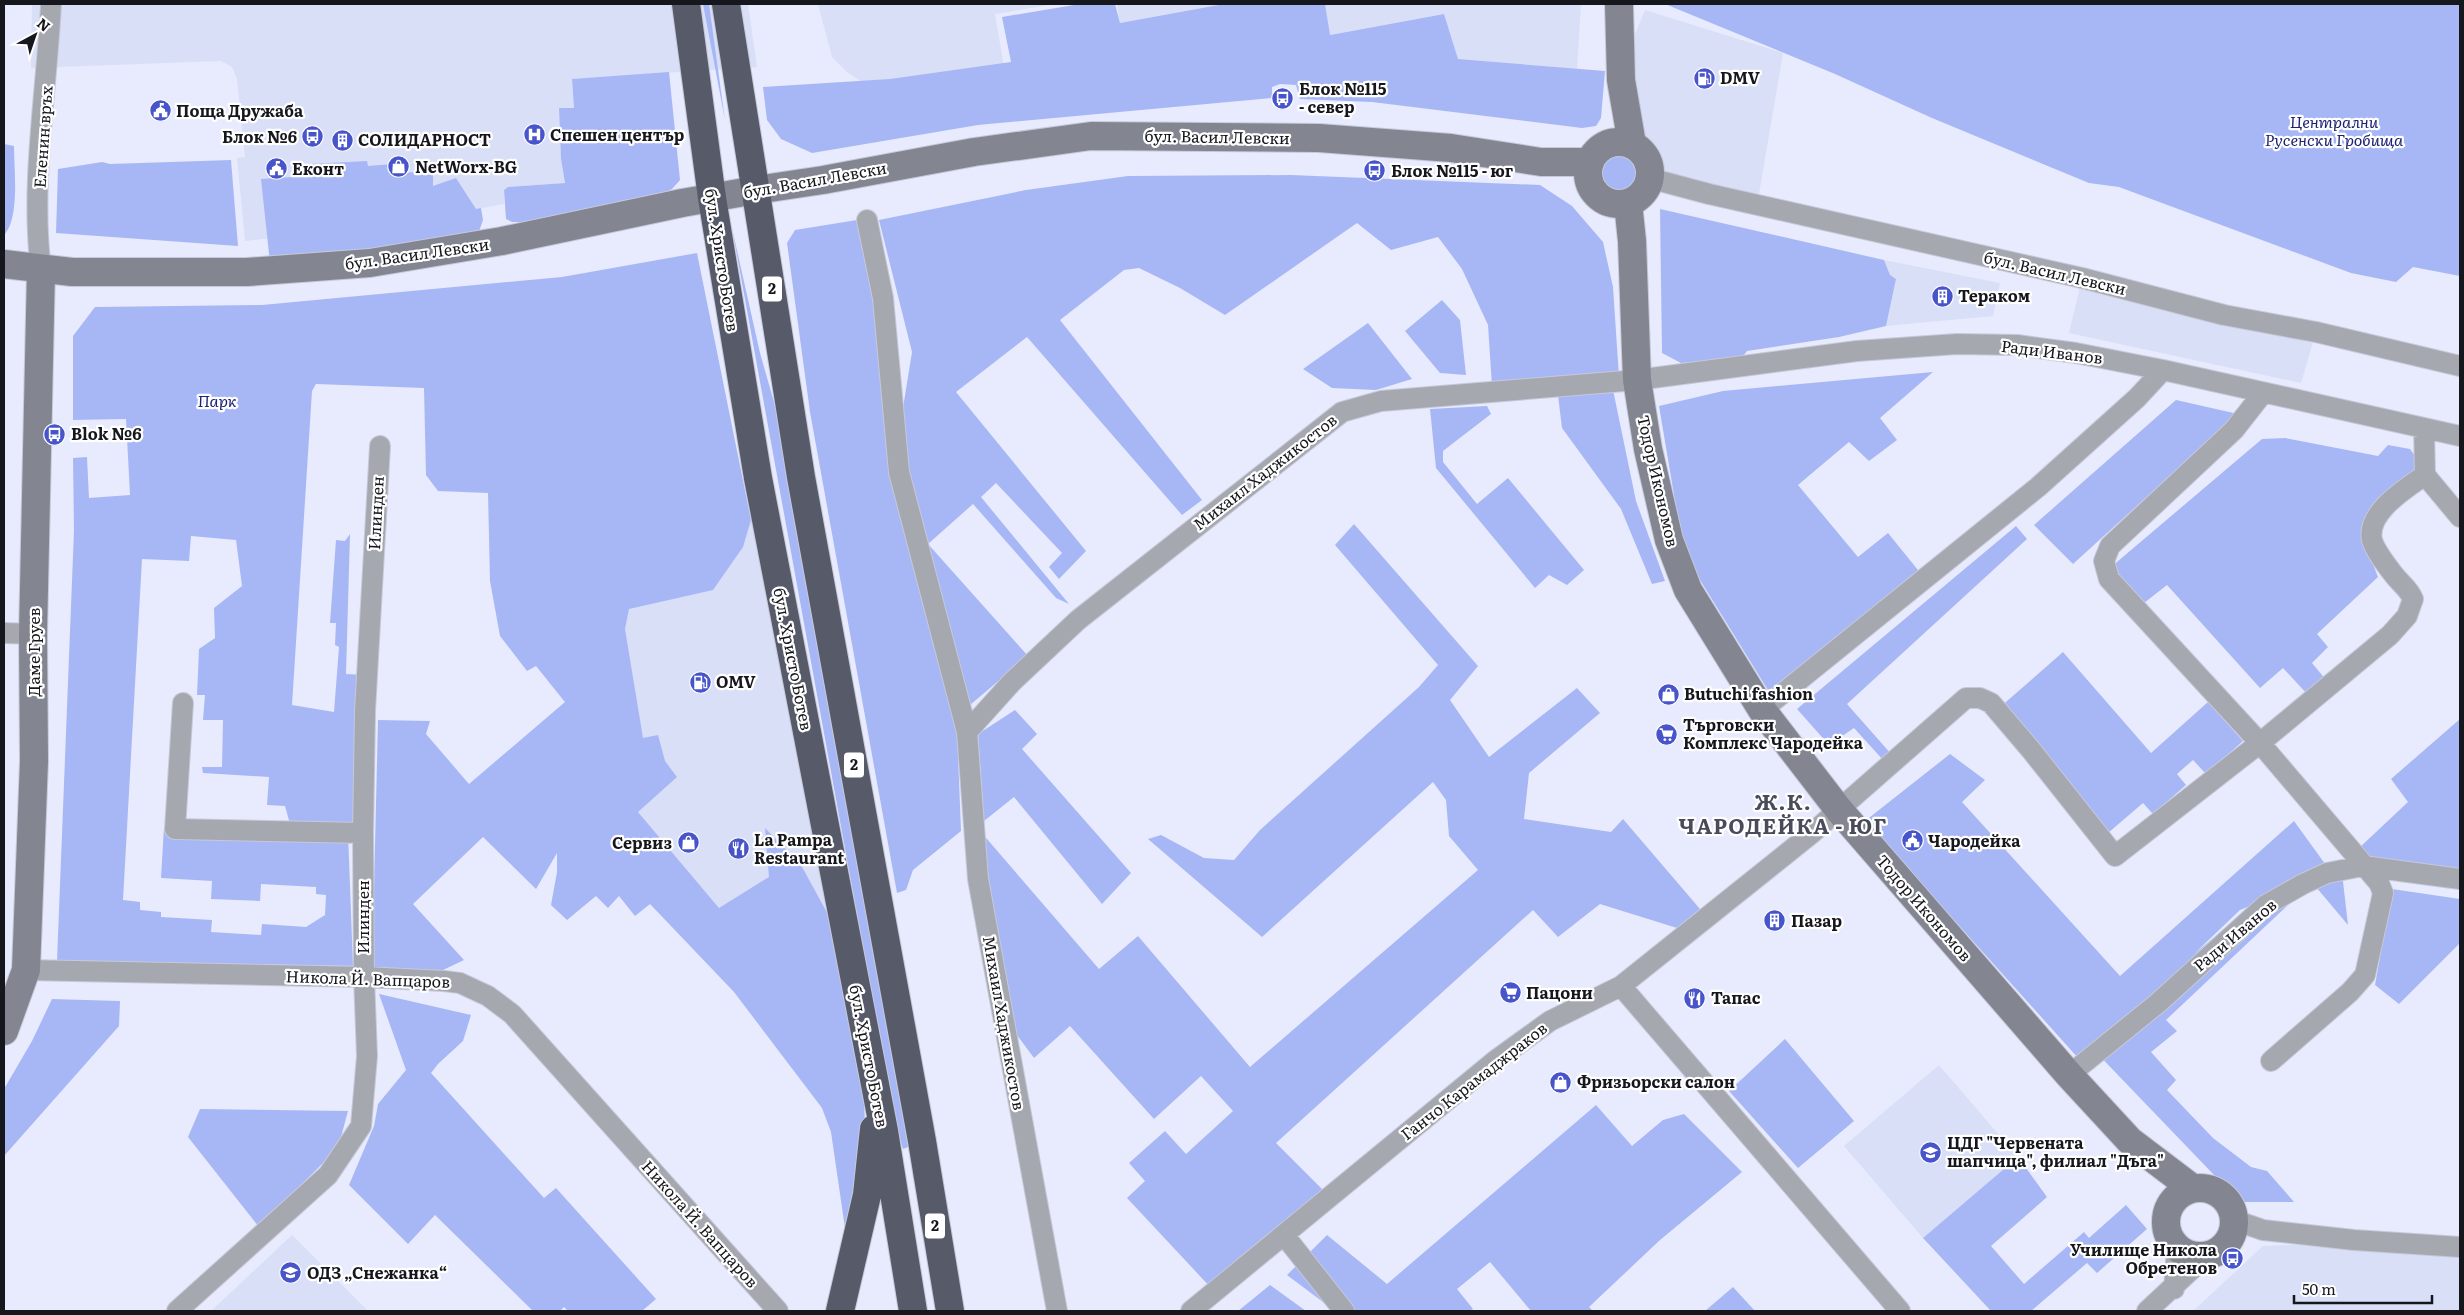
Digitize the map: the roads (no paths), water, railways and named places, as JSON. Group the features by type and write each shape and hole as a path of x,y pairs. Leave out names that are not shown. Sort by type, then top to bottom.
{"highway":[{"name":"бул. Христо Ботев","path":"686,4 712,198 758,478 876,1092 913,1311"},
{"name":"2","path":"726,4 802,477 922,1141 950,1311"},
{"path":"840,1311 867,1195 873,1146 876,1092"},
{"path":"867,1195 879,1178 890,1168 912,1156 922,1141"},
{"path":"890,1168 899,1168 912,1174 917,1179 932,1206"},
{"path":"857,1244 866,1239 885,1239 894,1243 906,1263"}],"main road":[{"path":"1619,4 1621,143"},
{"name":"бул. Васил Левски","path":"4,264 72,272 248,272 370,262 502,241 756,190 824,180 974,152 1091,136 1319,138 1451,148 1589,172"},
{"path":"1621,143 1643,153 1648,163 1650,178 1642,194 1628,203 1616,204 1606,202 1593,191 1589,172 1599,148 1621,143"},
{"name":"Тодор Икономов","path":"1628,203 1632,241 1637,380 1648,449 1669,540 1688,590 1762,710 1839,810 2069,1075 2130,1141"},
{"name":"Даме Груев","path":"4,1031 26,970 34,761 33,634 41,269"},
{"path":"2130,1141 2192,1188 2212,1190 2222,1196 2230,1205 2234,1220 2231,1238 2217,1252 2206,1256 2194,1256 2177,1248 2166,1230 2168,1207 2176,1197 2192,1188"},
{"path":"2130,1141 2168,1207"}],"street":[{"name":"Еленин връх","path":"41,269 38,242 40,166 51,4"},
{"name":"бул. Васил Левски","path":"1650,178 1708,194 2082,278 2224,315 2316,332 2460,366"},
{"name":"Михаил Хаджикостов","path":"867,220 883,298 899,472 967,732 978,879 1057,1311"},
{"name":"Ради Иванов","path":"1637,380 1840,352 1957,344 2017,345 2076,353 2162,370 2460,436"},
{"path":"1762,710 2038,487 2137,398 2162,370"},
{"name":"Михаил Хаджикостов","path":"967,732 1012,682 1078,620 1342,412 1381,401 1637,380"},
{"path":"2263,393 2234,430 2110,546 2104,561 2109,579 2260,743 2363,866 2379,882 2383,893 2365,975 2350,992 2271,1061"},
{"path":"2424,428 2426,475 2460,517"},
{"name":"Илинден","path":"177,1311 328,1175 361,1126 367,1056 364,978 363,833 366,711 380,446"},
{"path":"2260,743 2390,635 2407,616 2414,599 2379,553 2372,541 2372,533 2376,520 2385,506 2426,475"},
{"path":"4,632 33,634"},
{"name":"Ганчо Карамаджраков","path":"1191,1311 1496,1060 1550,1021 1621,986 1839,810 1966,698 1980,698 1991,703 2115,856 2260,743"},
{"path":"183,703 175,828 363,833"},
{"name":"Ради Иванов","path":"2069,1075 2158,1003 2266,905 2303,884 2327,873 2363,866 2460,879"},
{"name":"Никола Й. Вапцаров","path":"26,970 364,978 460,983 488,996 512,1014 778,1311"},
{"path":"1621,986 1900,1311"},
{"path":"2234,1220 2264,1230 2364,1241 2460,1247"},
{"path":"1284,1235 1344,1311"},
{"path":"2174,1288 2177,1248"},
{"path":"2147,1311 2174,1288 2206,1256"}],"place":[{"name":"DMV","path":"1704,78"},
{"name":"Блок №115 - север","path":"1283,98"},
{"name":"Поща Дружаба","path":"160,111"},
{"name":"Спешен център","path":"534,135"},
{"name":"Блок №6","path":"313,137"},
{"name":"СОЛИДАРНОСТ","path":"342,140"},
{"name":"NetWorx-BG","path":"399,167"},
{"name":"Еконт","path":"276,169"},
{"name":"Блок №115 - юг","path":"1375,171"},
{"name":"Тераком","path":"1942,296"},
{"name":"Blok №6","path":"55,434"},
{"name":"OMV","path":"700,682"},
{"name":"Butuchi fashion","path":"1668,694"},
{"name":"Търговски Комплекс Чародейка","path":"1667,734"},
{"name":"Чародейка","path":"1912,841"},
{"name":"Сервиз","path":"688,843"},
{"name":"La Pampa Restaurant","path":"738,849"},
{"name":"Пазар","path":"1775,921"},
{"name":"Пацони","path":"1510,993"},
{"name":"Тапас","path":"1695,998"},
{"name":"Фризьорски салон","path":"1561,1082"},
{"name":"ЦДГ \"Червената шапчица\", филиал \"Дъга\"","path":"1931,1152"},
{"name":"Училище Никола Обретенов","path":"2233,1259"},
{"name":"ОДЗ „Снежанка“","path":"291,1273"}],"district":[{"name":"Ж.К. ЧАРОДЕЙКА - ЮГ","path":"1783,815"}],"park label":[{"name":"Централни Русенски Гробища","path":"2334,131"},
{"name":"Парк","path":"217,401"}]}
